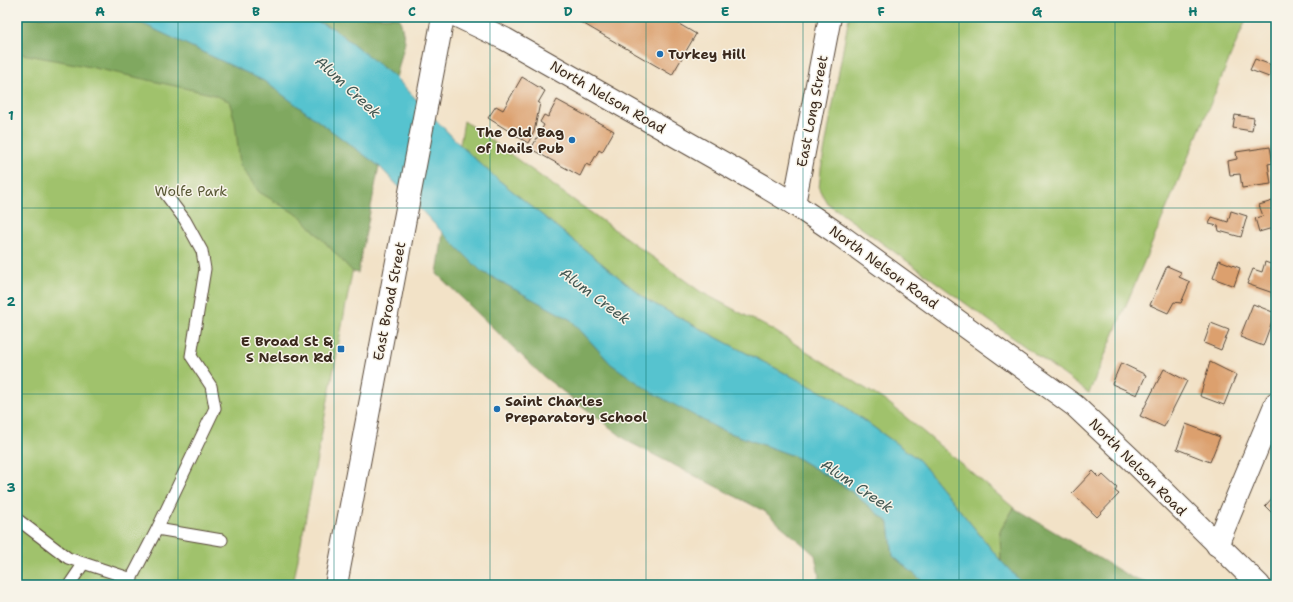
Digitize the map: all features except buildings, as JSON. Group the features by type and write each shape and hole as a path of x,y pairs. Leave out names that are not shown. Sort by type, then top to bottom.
{"main road":[{"name":"East Broad Street","path":"336,585 442,17"},
{"name":"North Nelson Road","path":"460,17 505,39 794,204 847,240 1076,406 1259,585"},
{"name":"East Long Street","path":"794,204 830,17"},
{"path":"1217,545 1276,403"}],"lane":[{"path":"17,519 68,558 130,582 215,408 211,386 192,356 205,269 202,251 185,220 164,192"},
{"path":"157,529 222,540"},
{"path":"69,585 84,563"}],"green space":[{"name":"Wolfe Park","path":"17,17 394,17 400,19 293,585 17,585"},
{"path":"17,17 102,17 141,23 264,81 379,166 358,273 353,272 301,217 259,192 240,165 235,121 229,101 211,94 81,65 17,53"},
{"path":"307,17 394,17 400,19 405,42 396,78 334,29"},
{"path":"849,17 1247,17 1089,393 827,203 819,189 821,169"},
{"path":"464,121 701,292 773,330 890,404 1014,508 1000,531 1001,561 919,460 833,398 647,300 495,177 460,145"},
{"path":"443,233 481,271 571,320 611,364 719,429 794,456 847,488 889,523 893,556 927,585 812,585 819,576 815,555 764,511 629,442 543,376 437,274"},
{"path":"1014,508 1134,579 1153,585 1024,585 1001,561 1000,531"}],"water":[{"name":"Alum Creek","path":"102,17 307,17 334,29 396,78 460,145 495,177 647,300 833,398 919,460 1001,561 1024,585 927,585 893,556 889,523 847,488 794,456 719,429 651,392 611,364 571,320 481,271 379,166 264,81 141,23"}],"place":[{"name":"Turkey Hill","path":"660,54"},
{"name":"The Old Bag of Nails Pub","path":"572,140"},
{"name":"E Broad St & S Nelson Rd","path":"341,349"},
{"name":"Saint Charles Preparatory School","path":"497,409"}]}
